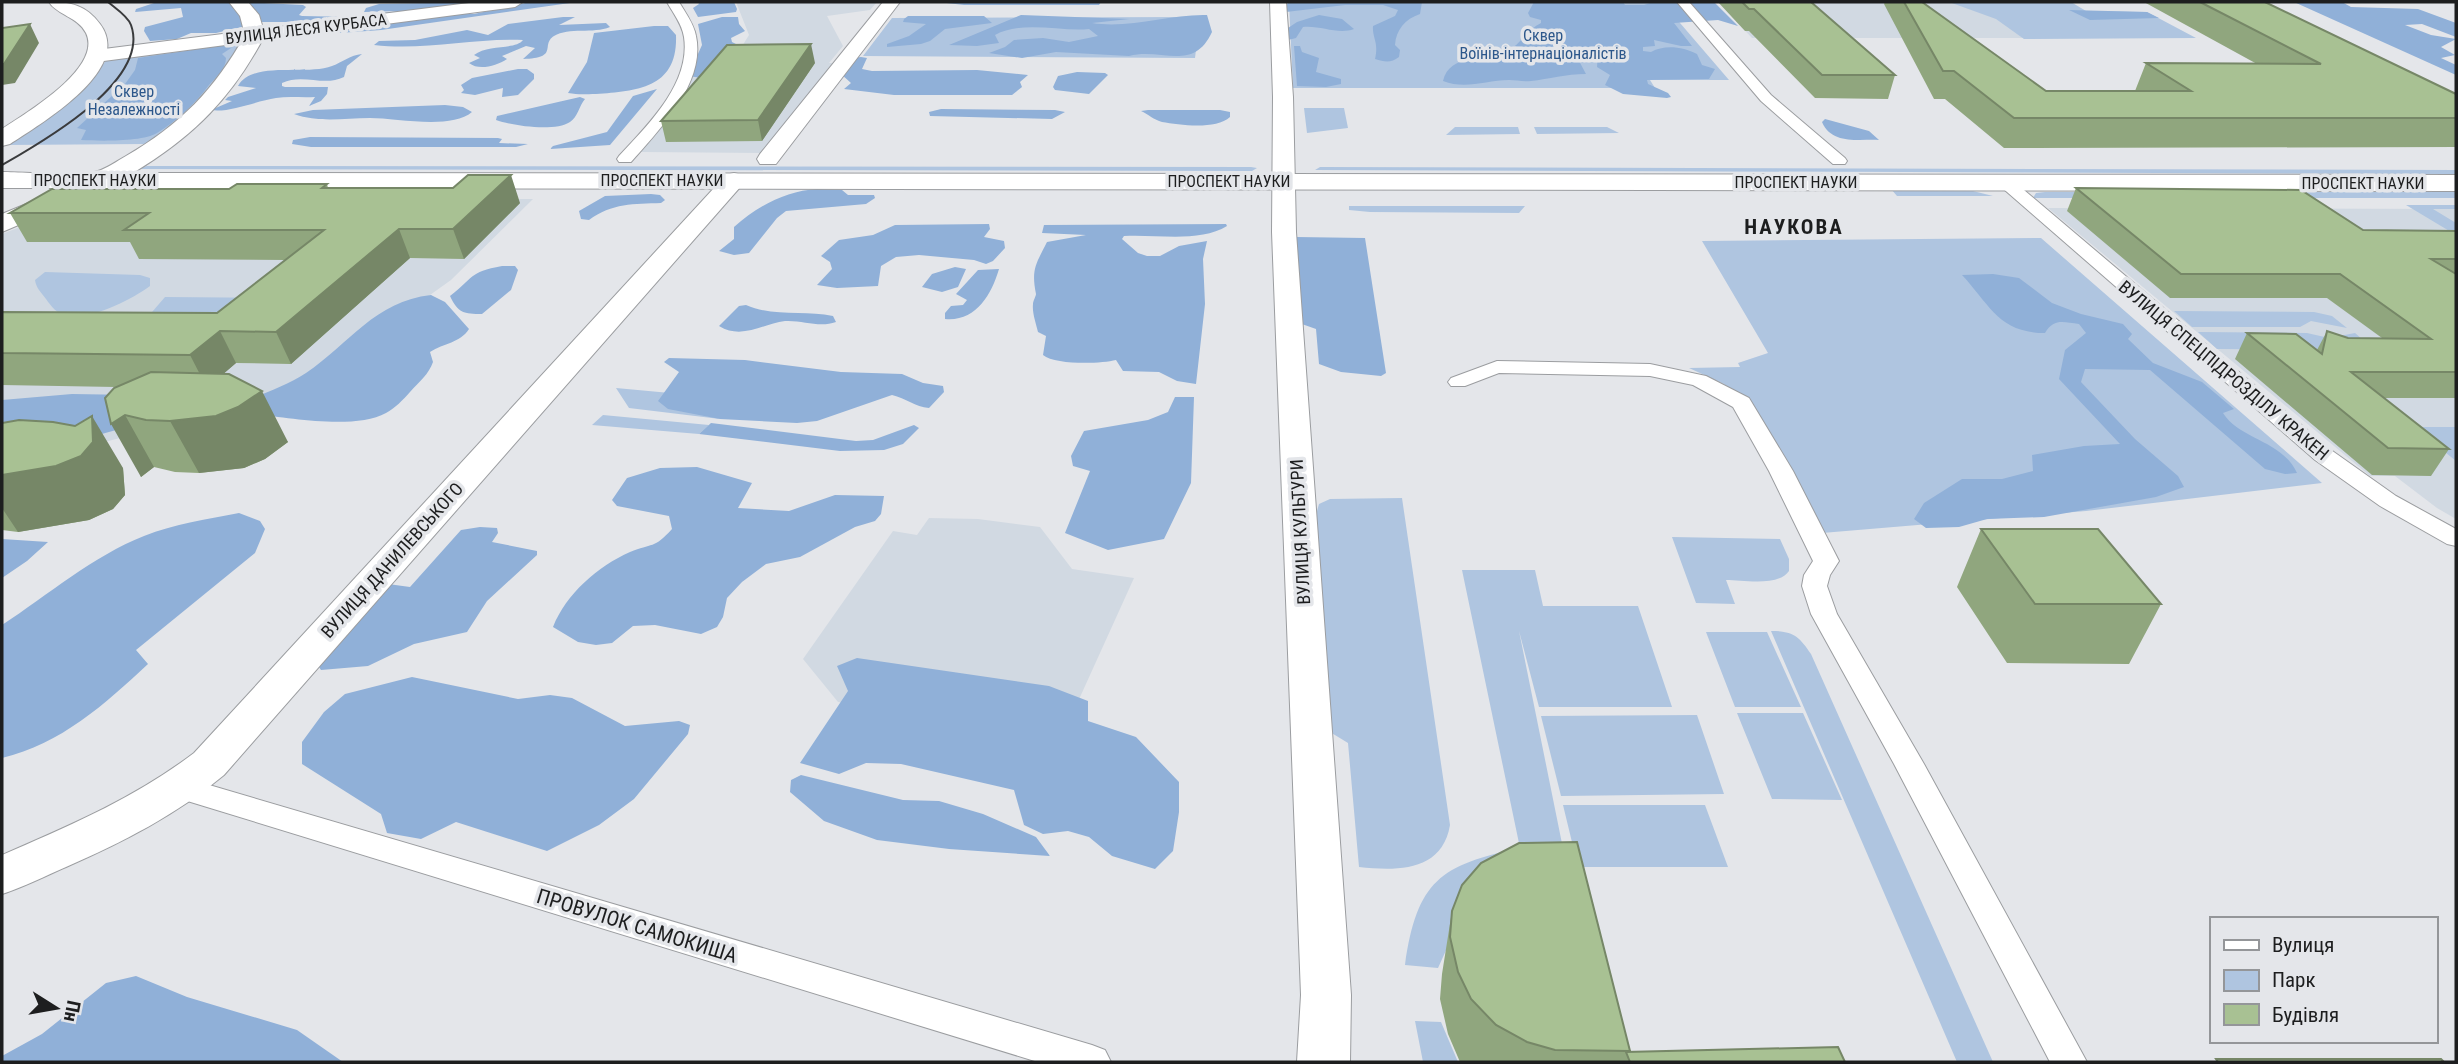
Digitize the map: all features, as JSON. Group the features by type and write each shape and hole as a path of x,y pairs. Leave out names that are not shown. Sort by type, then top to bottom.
{"main road":[{"path":"2,139 58,100 84,76 96,56 99,41 91,24 78,12 58,2"},
{"path":"2,224 104,180 140,158 209,105 236,74 255,35 249,15 238,2"},
{"name":"ПРОСПЕКТ НАУКИ","path":"2,158 768,159 1283,171 2005,182 2456,183"},
{"name":"ПРОСПЕКТ НАУКИ","path":"2,180 734,180 1839,161 2456,162"}],"street":[{"name":"ВУЛИЦЯ ЛЕСЯ КУРБАСА","path":"96,56 515,2"},
{"path":"625,159 674,97 689,68 691,38 673,2"},
{"path":"768,159 892,2"},
{"name":"ВУЛИЦЯ КУЛЬТУРИ","path":"1278,2 1283,171 1325,995 1324,1062"},
{"path":"1683,2 1766,98 1839,161"},
{"name":"ВУЛИЦЯ ДАНИЛЕВСЬКОГО","path":"2,875 149,808 182,788 219,754 734,180"},
{"name":"ВУЛИЦЯ СПЕЦПІДРОЗДІЛУ КРАКЕН","path":"2005,182 2323,455 2379,496 2456,539"},
{"path":"1458,382 1497,367 1650,370 1699,380 1741,403 1780,471 1826,561 1815,575 1814,592 1824,614 1909,764 2069,1062"},
{"name":"ПРОВУЛОК САМОКИША","path":"182,788 1092,1062"}],"shaded area":[{"path":"736,2 877,2 870,10 827,16 843,46 829,63 838,63 763,153 641,152 700,65 731,64 749,35"},
{"path":"1718,2 2053,2 2127,38 1752,38"},
{"path":"533,199 451,280 290,395 2,468 2,234 89,200"},
{"path":"2048,208 2456,209 2456,519 2395,476 2370,476"},
{"path":"929,518 978,519 1040,527 1072,569 1134,578 1061,739 838,702 803,659 893,531 917,535"}],"green space":[{"path":"157,2 232,2 235,10 241,13 246,26 216,33 191,33 177,39 150,41 144,31 145,27 183,17 181,8 135,12 136,9"},
{"path":"243,2 303,5 306,7 299,15 302,16 351,17 399,11 364,12 366,8 379,4 478,2 300,24 259,22"},
{"path":"530,2 577,2 381,30 325,34 320,31 455,12 474,14"},
{"path":"698,2 734,2 737,9 736,12 698,17 693,8"},
{"path":"938,2 1101,2 1099,5 964,5"},
{"name":"Сквер Воїнів-інтернаціоналістів","path":"1289,2 1662,2 1729,80 1650,80 1655,88 1293,88"},
{"path":"1290,2 1422,2 1420,14 1406,22 1399,30 1395,45 1400,50 1399,57 1388,61 1375,59 1373,26 1395,16 1398,10 1383,5 1345,5 1286,12 1283,6"},
{"path":"1534,2 1623,2 1625,5 1644,5 1653,2 1714,2 1738,26 1718,20 1674,23 1692,46 1654,40 1655,46 1643,47 1643,51 1651,52 1668,47 1686,50 1697,54 1702,65 1715,69 1709,79 1647,80 1648,84 1668,93 1671,97 1667,98 1623,94 1605,85 1610,75 1597,67 1598,51 1589,49 1589,55 1578,59 1586,74 1468,85 1443,81 1447,72 1460,62 1498,55 1515,46 1541,23 1541,20 1530,17 1528,13"},
{"path":"1949,2 2071,2 2086,11 2147,12 2196,38 2024,39 1996,19"},
{"path":"2294,2 2342,2 2351,7 2418,9 2456,23 2456,37 2422,24 2405,25 2431,35 2456,39 2441,47 2455,55 2441,58 2456,65 2456,75"},
{"path":"2069,10 2147,12 2159,18 2090,20"},
{"path":"1021,15 1129,19 1092,23 1121,24 1207,15 1212,32 1196,52 1175,56 1056,52 1022,58 989,53 1014,40 1043,38 1069,42 1098,36 1089,29 1017,28 995,35 999,43 977,46 949,45"},
{"path":"1319,15 1342,19 1354,29 1342,31 1303,27 1296,38 1288,40 1282,32 1297,22"},
{"path":"908,16 984,16 992,23 945,29 930,41 921,44 887,47 887,44 909,36 926,24 903,22"},
{"path":"575,17 559,25 606,23 610,27 560,33 550,40 547,51 541,56 523,59 535,48 526,46 502,56 507,59 503,62 483,67 469,63 480,58 474,55 487,49 514,45 523,40 411,46 374,45 379,41 415,40 467,30 488,35 508,24"},
{"path":"722,17 738,17 739,24 745,31 731,38 732,42 738,45 731,63 709,79 688,76 702,45 698,24"},
{"path":"1200,17 1195,58 863,56 892,18"},
{"path":"668,26 676,35 675,53 663,76 640,88 626,91 568,93 587,62 594,33"},
{"name":"Сквер Незалежності","path":"239,42 236,55 196,107 146,144 4,145 93,78 107,59"},
{"name":"Сквер Незалежності","path":"232,44 234,46 222,54 226,62 222,69 198,99 157,133 132,139 81,140 86,130 77,128 125,84 135,70 138,58"},
{"path":"1294,46 1300,46 1302,52 1319,58 1316,72 1341,79 1341,84 1326,87 1297,86"},
{"path":"362,54 347,66 344,77 336,80 298,79 282,83 285,87 328,87 327,94 321,101 309,106 315,97 276,98 234,108 211,110 232,101 225,100 228,97 256,88 238,86 245,78 255,73 321,69"},
{"path":"852,58 867,58 862,69 872,71 977,70 1028,75 1020,82 1022,87 1012,95 894,95 844,89 851,83 841,74"},
{"path":"527,69 534,74 534,79 518,95 502,97 503,88 475,95 461,93 464,90 461,85 472,78"},
{"path":"1077,72 1108,75 1089,94 1055,90 1053,87 1058,76"},
{"path":"657,89 610,145 550,149 607,132 633,96"},
{"path":"580,97 585,99 577,114 573,120 563,125 534,127 496,120 497,116"},
{"path":"445,105 463,107 472,112 451,121 437,122 370,118 322,119 294,114 313,110"},
{"path":"1304,108 1344,108 1348,128 1307,133"},
{"path":"941,109 1065,112 1052,119 930,116 929,112"},
{"path":"1220,110 1230,112 1230,117 1216,124 1188,125 1162,122 1141,111"},
{"path":"1825,119 1869,131 1879,140 1839,138 1826,129 1822,122"},
{"path":"1455,127 1518,127 1520,134 1446,135"},
{"path":"1534,127 1607,127 1619,133 1537,134"},
{"path":"310,137 498,138 502,139 499,143 528,144 516,147 311,147 292,144 293,140"},
{"path":"147,166 1257,168 1252,171 136,169"},
{"path":"1320,167 2456,170 2456,174 1315,170"},
{"path":"817,189 842,190 848,195 874,195 875,198 866,204 786,211 777,218 749,253 734,255 719,251 734,239 734,227 752,212 783,196"},
{"path":"1891,189 1965,189 1993,196 1897,196"},
{"path":"2456,192 2456,198 2033,198 2036,193"},
{"path":"660,195 665,200 661,203 615,207 589,220 581,219 579,211 605,196"},
{"path":"2406,205 2456,205 2456,209 2433,209 2456,223 2456,235"},
{"path":"1349,206 1525,206 1519,213 1370,212 1349,210"},
{"path":"989,224 990,229 984,237 1004,241 1005,248 993,261 986,264 974,260 919,255 896,257 881,266 878,286 837,288 817,285 832,269 830,262 821,256 839,240 873,235 895,225"},
{"path":"1044,225 1227,226 1216,231 1191,236 1124,236 1122,239 1138,253 1147,256 1160,256 1179,246 1207,241 1203,259 1205,304 1196,384 1177,381 1159,372 1123,371 1116,360 1067,362 1043,355 1046,336 1038,332 1033,307 1036,294 1034,272 1037,262 1047,242 1086,235 1042,233"},
{"path":"1296,237 1365,238 1386,373 1381,376 1341,372 1319,364 1316,329 1299,323"},
{"path":"2041,238 2322,483 2086,511 1822,533 1748,403 1724,384 1689,368 1740,367 1738,363 1768,353 1702,241"},
{"path":"502,266 515,266 518,270 511,290 482,314 466,313 456,306 450,296 472,276"},
{"path":"955,267 966,269 958,287 942,292 922,287 932,274"},
{"path":"999,269 991,289 973,312 956,319 945,319 945,313 951,306 963,305 967,300 956,294 978,270"},
{"path":"45,272 140,275 150,278 150,286 122,303 99,312 67,316 55,309 36,285 35,280"},
{"path":"1993,274 2019,278 2052,303 2081,314 2123,324 2132,334 2128,339 2153,363 2202,382 2234,409 2223,413 2230,422 2282,453 2297,473 2285,474 2265,469 2150,370 2085,369 2081,382 2135,439 2178,476 2184,487 2156,497 2044,517 1987,519 1959,527 1926,528 1914,519 1924,503 1962,479 2002,479 2033,471 2032,455 2084,446 2120,444 2059,379 2065,350 2086,333 2079,324 2068,322 2055,323 2045,333 2029,332 2006,323 1988,307 1962,275"},
{"path":"431,295 445,302 469,329 456,340 430,352 433,362 426,374 393,409 373,418 357,421 303,420 256,414 247,401 306,373 378,315 411,299"},
{"path":"165,297 291,298 232,345 146,319"},
{"path":"746,305 767,311 833,316 836,322 823,324 785,321 736,332 719,326 739,306"},
{"path":"2174,311 2314,312 2332,316 2347,328 2311,321 2300,327 2192,327"},
{"path":"2198,332 2307,333 2329,338 2355,333 2369,345 2361,350 2217,349"},
{"path":"669,358 745,360 841,372 902,374 923,383 943,386 944,392 929,408 892,395 817,421 797,423 720,419 668,409 658,401 679,372 664,362"},
{"path":"616,388 670,393 678,401 720,419 629,408"},
{"path":"72,394 134,395 127,427 80,440 2,435 2,400"},
{"path":"1175,397 1194,397 1191,483 1164,539 1108,550 1065,533 1090,471 1073,466 1071,456 1084,431 1148,420 1168,412"},
{"path":"603,415 709,425 699,434 592,425"},
{"path":"711,423 856,441 873,440 914,425 919,428 903,444 884,450 840,451 699,434"},
{"path":"2414,427 2456,427 2456,461"},
{"path":"697,467 752,483 738,508 789,511 835,495 884,496 881,514 875,521 855,527 800,557 766,564 742,582 727,598 723,617 717,627 701,634 655,625 633,626 612,643 596,645 578,642 553,627 566,603 584,582 618,558 657,543 672,529 669,516 617,506 612,500 627,478 660,468"},
{"path":"1402,498 1450,825 1438,852 1428,860 1402,868 1359,867 1348,743 1330,732 1315,518 1319,504 1330,499"},
{"path":"239,513 260,521 265,529 255,553 136,650 148,664 98,708 63,733 23,752 2,758 2,625 89,565 125,544 167,528"},
{"path":"497,528 498,533 492,542 537,551 537,555 487,601 467,632 414,644 368,666 321,670 315,661 388,584 410,587 461,530"},
{"path":"1672,537 1780,539 1789,559 1789,571 1784,576 1769,581 1726,580 1735,604 1696,603"},
{"path":"2,539 48,542 2,578"},
{"path":"1462,570 1535,570 1543,606 1638,606 1672,707 1539,707 1519,631 1571,888 1448,946 1438,968 1405,965 1417,914 1437,881 1470,862 1520,848"},
{"path":"1771,631 1795,636 1811,654 1993,1062 1957,1062"},
{"path":"1706,632 1767,632 1801,707 1735,707"},
{"path":"857,658 1049,686 1088,701 1088,721 1136,737 1179,782 1179,812 1173,851 1155,869 1112,856 1089,837 1068,831 1043,834 1024,825 1014,790 901,764 866,763 839,774 800,763 848,691 837,666"},
{"path":"412,677 518,699 550,695 572,698 625,726 679,721 690,725 688,734 634,799 599,825 547,851 456,822 421,839 387,833 381,814 302,764 302,742 324,712 345,694"},
{"path":"1737,713 1803,713 1842,800 1772,799"},
{"path":"1697,715 1724,794 1561,796 1541,716"},
{"path":"801,775 903,800 939,801 983,814 1036,837 1050,856 949,849 877,840 824,821 790,792 791,780"},
{"path":"1563,805 1705,805 1728,867 1578,867"},
{"path":"136,976 187,997 297,1030 343,1062 2,1062 2,1056 42,1034 106,983"},
{"path":"1415,1021 1441,1022 1458,1062 1423,1062"}],"building":[{"path":"1742,2 1811,2 1895,75 1822,75 1754,9 1749,9"},
{"path":"1904,2 1922,2 2046,91 2191,91 2146,63 2321,64 2200,2 2265,2 2456,94 2456,118 2014,118 1954,71 1943,71"},
{"path":"30,24 4,64 2,64 2,28"},
{"path":"811,44 758,120 661,121 727,45"},
{"path":"468,175 511,175 453,229 399,229 276,332 220,331 190,355 2,353 2,312 217,313 324,230 124,230 149,213 10,213 52,189 229,189 237,184 327,184 322,188 453,188"},
{"path":"2076,188 2301,190 2363,230 2456,231 2456,259 2431,259 2456,274 2456,372 2351,372 2449,449 2388,448 2247,333 2296,334 2322,354 2327,331 2348,338 2431,339 2340,274 2181,274"},
{"path":"151,372 229,374 262,391 238,407 216,416 170,421 146,420 125,415 111,424 105,398 114,388"},
{"path":"92,416 93,442 81,456 56,466 2,475 2,423 19,420 75,426"},
{"path":"1981,529 2098,529 2161,604 2035,604"},
{"path":"1577,842 1630,1051 1555,1050 1527,1042 1496,1025 1471,999 1458,972 1450,937 1452,911 1462,885 1481,863 1519,843"},
{"path":"1838,1047 1845,1062 1630,1062 1626,1052"},
{"path":"2216,1059 2441,1059 2444,1062 2218,1062"}],"tram line":[{"path":"2,165 42,141 89,107 110,88 125,67 133,46 131,25 124,15 108,2"}],"district":[{"name":"НАУКОВА","path":"1794,227"}]}
